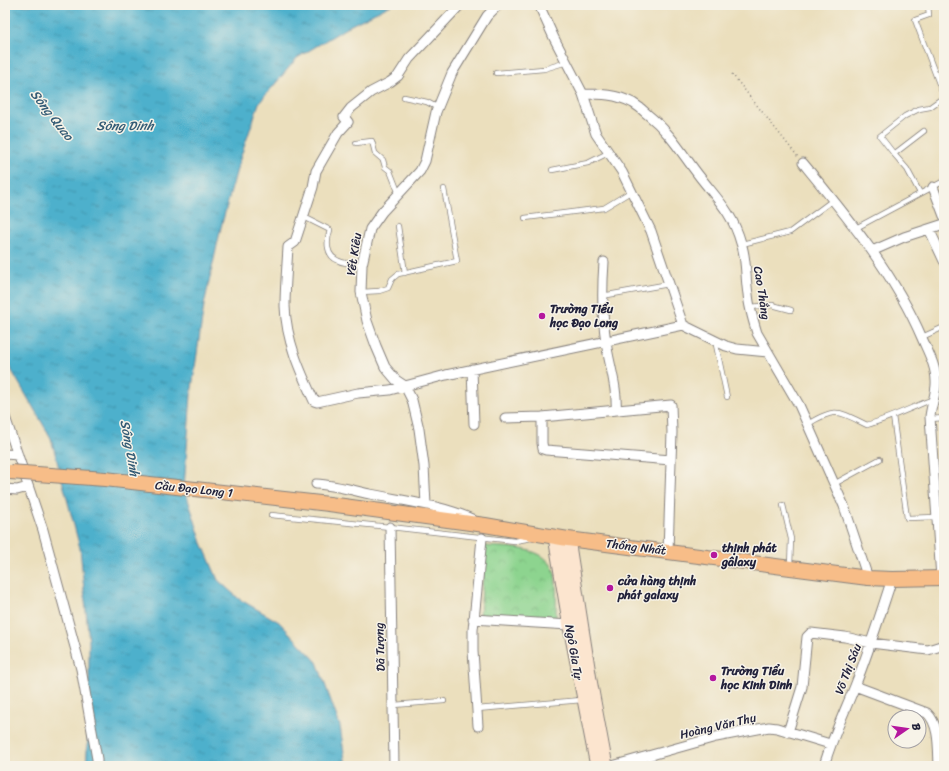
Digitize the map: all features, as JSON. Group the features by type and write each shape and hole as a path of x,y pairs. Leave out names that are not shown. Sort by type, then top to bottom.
{"main road":[{"name":"Cầu Đạo Long 1","path":"8,472 105,479 329,504"},
{"name":"Thống Nhất","path":"329,504 483,532 556,537 868,578 943,578"},
{"name":"Ngô Gia Tự","path":"556,537 575,624 585,681 606,766"},
{"name":"Ngô Gia Tự","path":"585,681 584,700 597,766"}],"street":[{"path":"460,5 409,59 398,76 371,92 351,108 344,116 348,122 338,133 316,171 313,187 295,242 288,247 285,306 293,351 314,400 317,402 358,393 390,390 472,369 683,325 726,346 737,349 768,352"},
{"name":"Yết Kiêu","path":"426,504 424,466 419,428 412,400 405,386 396,380 385,368 367,321 361,292 362,264 370,229 382,212 420,171 425,161 438,108 452,73 487,16 498,5"},
{"path":"539,5 583,94 596,134 622,172 651,231 683,325"},
{"name":"Cao Thắng","path":"583,94 617,96 634,104 658,122 676,142 699,176 727,210 735,224 742,244 750,307 757,333 796,399 808,424 844,506 868,578"},
{"path":"803,163 856,228 909,309 935,371 937,382 930,419 939,511 943,578"},
{"path":"933,187 944,216"},
{"path":"872,251 904,237 944,224"},
{"path":"929,229 944,261"},
{"path":"604,262 602,296 606,341 616,399 616,410"},
{"path":"472,369 474,424"},
{"path":"505,418 542,417 671,405 672,432 668,551"},
{"path":"5,417 42,530 81,669 97,766"},
{"path":"542,417 542,443 543,448 546,450 670,460"},
{"path":"5,454 18,455"},
{"path":"316,484 333,485 370,494 426,504 456,512 483,532 474,619 473,651 478,726"},
{"path":"5,489 17,490 28,487"},
{"name":"Dã Tượng","path":"390,526 394,766"},
{"name":"Võ Thị Sáu","path":"826,765 830,744 855,686 892,579"},
{"path":"474,619 575,624"},
{"path":"788,732 802,687 807,637 811,633 822,633 871,643 928,650 944,645"},
{"path":"855,686 927,713 935,727 939,766"},
{"name":"Hoàng Văn Thụ","path":"612,766 716,737 769,727 830,744"}],"lane":[{"path":"920,193 907,169 880,136 905,116 919,109 930,107 944,97 915,20 929,15 928,5"},
{"path":"496,73 544,69 567,62"},
{"path":"404,97 427,102 438,108"},
{"path":"894,154 924,131"},
{"path":"356,143 372,141 375,153 383,160 385,167 390,171 399,194"},
{"path":"552,170 588,163 608,153"},
{"path":"856,228 944,181"},
{"path":"361,292 379,291 388,288 392,279 398,274 457,261 444,189"},
{"path":"526,218 604,208 632,191"},
{"path":"742,244 790,232 833,200"},
{"path":"304,217 330,230 326,241 330,255 340,262 362,264"},
{"path":"398,226 405,273"},
{"path":"602,296 669,284"},
{"path":"750,307 772,305 791,310"},
{"path":"922,337 944,328"},
{"path":"715,340 727,397"},
{"path":"808,424 822,415 839,412 867,425 933,399"},
{"path":"893,416 907,518 939,511"},
{"path":"930,419 944,418"},
{"path":"834,484 880,459"},
{"path":"784,505 791,539 790,567"},
{"path":"271,515 390,526 483,532"},
{"path":"477,709 584,700"},
{"path":"394,705 444,701"}],"path":[{"path":"732,74 803,163"}],"green space":[{"path":"485,546 526,550 536,553 551,565 555,574 556,618 480,617"}],"water":[{"name":"Sông Dinh","path":"5,5 391,5 351,25 297,58 259,103 239,162 221,227 204,305 191,395 184,487 202,543 218,580 239,599 279,622 317,662 340,726 346,766 86,766 89,721 89,642 80,548 51,438 5,359"}],"place":[{"name":"Trường Tiểu học Đạo Long","path":"542,316"},
{"name":"thịnh phát gâlaxy","path":"714,555"},
{"name":"cửa hàng thịnh phát galaxy","path":"610,588"},
{"name":"Trường Tiểu học Kinh Dinh","path":"713,678"}],"water label":[{"name":"Sông Quao","path":"52,115"}]}
